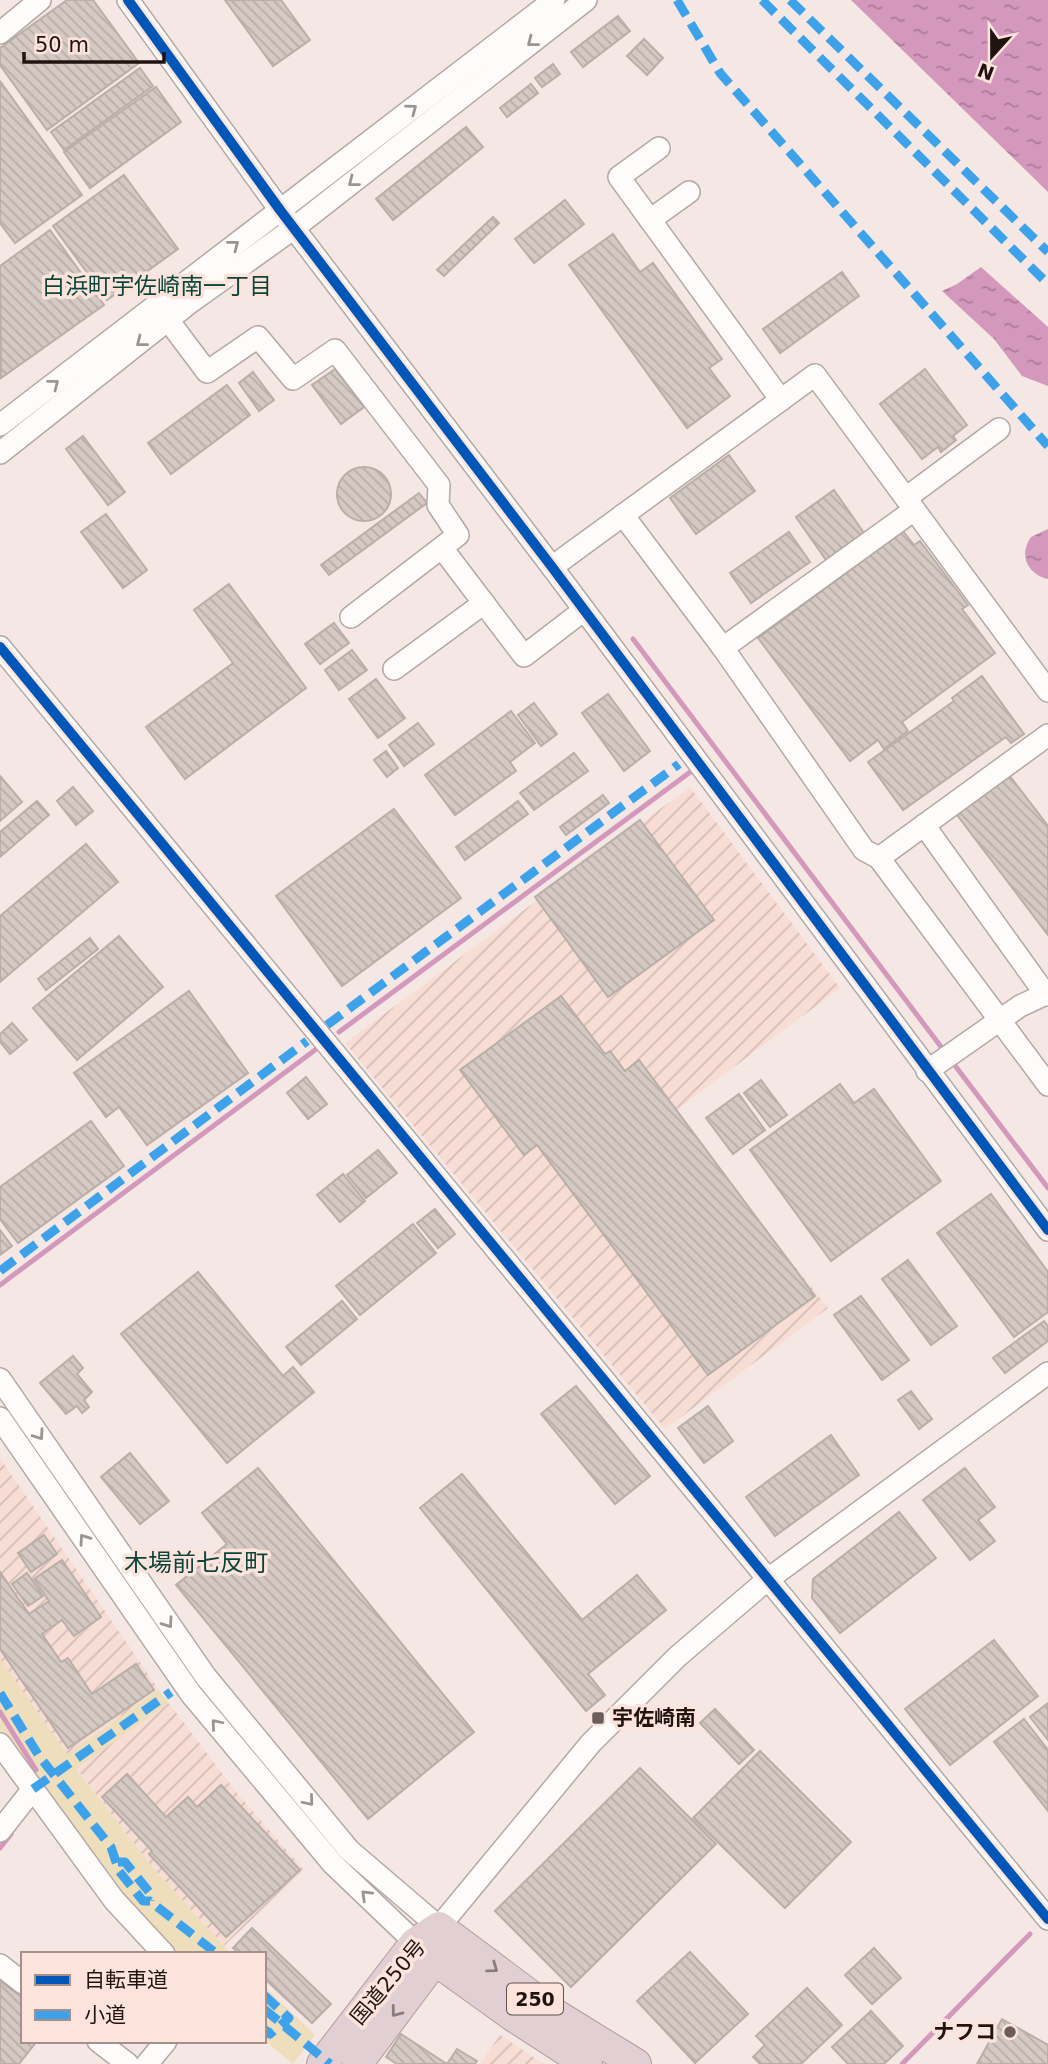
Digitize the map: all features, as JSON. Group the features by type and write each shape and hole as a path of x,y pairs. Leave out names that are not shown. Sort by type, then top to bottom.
{"highway":[{"name":"国道250号","path":"322,2064 430,1944"},
{"name":"国道250号","path":"357,2064 430,1944"},
{"name":"国道250号","path":"430,1944 513,2016 587,2064"},
{"name":"国道250号","path":"430,1944 558,2016 636,2064"}],"street":[{"path":"0,33 40,0"},
{"path":"128,0 280,210 552,567 1048,1230"},
{"path":"0,425 554,0"},
{"path":"0,453 168,320 294,228 586,0"},
{"path":"659,148 619,177 781,400"},
{"path":"650,220 689,192"},
{"path":"168,320 207,372 258,337 293,379 335,350 439,485 438,505 458,535 351,617"},
{"path":"552,567 815,375 1048,691"},
{"path":"723,648 910,504 999,429"},
{"path":"623,515 723,648 864,850 879,858 1048,1085"},
{"path":"442,548 524,656 584,610"},
{"path":"394,668 484,603"},
{"path":"0,647 767,1580 1045,1908"},
{"path":"879,858 1046,740"},
{"path":"924,825 1047,994 1020,1006 927,1071"},
{"path":"430,1944 591,1743 677,1657 767,1580 1048,1374"},
{"path":"0,1379 206,1677 430,1944"},
{"path":"0,1418 191,1694 333,1864 430,1944"},
{"path":"0,1744 114,1900 162,1952"},
{"path":"0,1831 33,1789"},
{"path":"0,1965 21,1981"},
{"path":"102,2043 128,2064"},
{"path":"148,2064 164,2043"}],"shaded area":[{"path":"690,787 840,988 674,1112 828,1308 665,1429 345,1043"},
{"path":"0,1458 159,1690 67,1754 0,1659"},
{"path":"0,1659 67,1754 159,1690 169,1703 76,1769 152,1867 229,1952 174,1952 118,1891 0,1731"},
{"path":"169,1703 237,1793 304,1870 224,1946 152,1867 76,1768"},
{"path":"266,1988 315,2035 293,2064 266,2042"},
{"path":"500,2035 544,2064 480,2064"}],"water":[{"path":"851,0 1048,0 1048,192"},
{"path":"981,267 1048,327 1048,386 1022,376 994,339 942,291"},
{"path":"1048,529 1047,579 1030,568 1025,550 1031,537"}],"building":[{"path":"67,0 93,0 139,63 47,130 0,65 0,48"},
{"path":"225,0 281,0 310,40 273,66"},
{"path":"618,16 630,31 583,67 571,52"},
{"path":"644,39 663,58 647,75 627,56"},
{"path":"553,64 560,74 542,87 535,78"},
{"path":"140,68 153,86 64,150 51,132"},
{"path":"0,81 82,195 15,243 0,223"},
{"path":"531,84 538,93 507,117 500,108"},
{"path":"156,87 181,122 90,188 64,152"},
{"path":"466,127 483,147 393,220 376,199"},
{"path":"124,175 178,249 107,300 53,226"},
{"path":"565,200 584,224 534,263 515,239"},
{"path":"493,217 499,223 444,276 437,270"},
{"path":"50,230 104,305 1,378 0,266"},
{"path":"613,234 640,272 653,263 722,359 709,368 730,396 687,428 569,265"},
{"path":"842,272 859,296 780,353 763,329"},
{"path":"335,369 364,407 341,424 312,385"},
{"path":"925,369 967,425 953,436 956,440 941,452 938,447 922,459 880,404"},
{"path":"253,372 274,400 259,411 239,383"},
{"path":"227,385 250,415 171,474 148,443"},
{"path":"83,436 125,492 108,505 66,449"},
{"path":"729,455 755,491 696,534 670,498"},
{"path":"364,467 383,475 391,494 383,513 364,521 345,513 337,494 345,475"},
{"path":"834,490 864,533 826,560 796,517"},
{"path":"419,493 427,503 329,575 321,565"},
{"path":"106,514 147,570 123,588 81,532"},
{"path":"903,531 914,545 920,541 968,605 962,609 995,653 902,722 908,731 884,749 878,740 850,761 758,638"},
{"path":"789,532 810,562 751,603 730,573"},
{"path":"229,584 306,688 185,779 146,727 233,663 194,610"},
{"path":"334,623 349,643 320,664 305,644"},
{"path":"352,650 367,670 339,690 325,670"},
{"path":"982,676 1024,734 1011,743 1006,737 903,810 868,762 954,701 952,698"},
{"path":"376,679 405,718 378,738 349,699"},
{"path":"608,694 650,751 624,771 582,713"},
{"path":"534,703 557,734 541,746 518,715"},
{"path":"511,711 535,743 510,762 516,771 455,815 425,775"},
{"path":"418,723 434,744 404,766 389,745"},
{"path":"386,751 398,768 387,777 374,760"},
{"path":"574,753 588,771 534,810 520,793"},
{"path":"1009,775 1048,826 1048,935 957,815"},
{"path":"0,776 22,802 0,821"},
{"path":"73,787 93,811 76,825 57,801"},
{"path":"603,795 609,803 566,835 560,827"},
{"path":"37,801 49,815 0,857 0,832"},
{"path":"518,801 528,814 465,860 456,847"},
{"path":"394,809 461,898 342,986 276,896"},
{"path":"640,820 714,920 608,997 535,897"},
{"path":"86,844 118,882 0,982 0,916"},
{"path":"119,936 163,987 77,1060 33,1008"},
{"path":"90,938 98,949 46,990 38,979"},
{"path":"189,991 248,1073 147,1145 119,1107 106,1117 74,1073"},
{"path":"561,996 605,1054 610,1051 625,1071 639,1060 815,1296 708,1375 537,1145 524,1155 460,1070"},
{"path":"12,1023 27,1040 10,1054 0,1042 0,1034"},
{"path":"306,1077 327,1104 308,1119 287,1093"},
{"path":"761,1080 787,1115 770,1127 744,1093"},
{"path":"840,1084 854,1103 874,1089 941,1181 831,1261 750,1150"},
{"path":"739,1094 765,1130 733,1154 706,1118"},
{"path":"91,1121 124,1166 18,1243 0,1219 0,1187"},
{"path":"378,1150 397,1173 366,1198 347,1175"},
{"path":"343,1174 365,1201 340,1222 317,1195"},
{"path":"991,1194 1048,1272 1048,1312 1014,1337 937,1233"},
{"path":"435,1209 455,1234 438,1248 417,1223"},
{"path":"413,1224 436,1253 360,1315 336,1286"},
{"path":"0,1230 12,1246 0,1255"},
{"path":"908,1260 957,1326 931,1345 882,1279"},
{"path":"198,1272 283,1376 293,1367 314,1392 227,1463 121,1334"},
{"path":"861,1296 909,1360 882,1380 834,1315"},
{"path":"342,1301 357,1319 301,1365 286,1347"},
{"path":"1044,1321 1048,1326 1048,1341 1005,1373 993,1358"},
{"path":"73,1356 83,1368 77,1374 92,1392 84,1400 89,1407 82,1413 77,1406 66,1414 40,1383"},
{"path":"576,1386 650,1476 615,1504 541,1414"},
{"path":"911,1391 932,1419 919,1429 898,1400"},
{"path":"708,1406 733,1441 704,1463 678,1428"},
{"path":"831,1435 859,1475 775,1536 746,1497"},
{"path":"130,1453 169,1501 140,1524 101,1477"},
{"path":"258,1468 474,1732 368,1819 176,1585 227,1544 202,1513"},
{"path":"965,1468 995,1507 978,1520 995,1541 970,1560 923,1500"},
{"path":"462,1474 582,1620 637,1575 666,1610 588,1674 605,1695 586,1711 420,1508"},
{"path":"899,1512 936,1558 840,1633 812,1598 813,1579"},
{"path":"44,1535 57,1554 31,1572 18,1553"},
{"path":"62,1560 101,1617 74,1636 62,1620 42,1634 61,1662 68,1658 92,1694 136,1664 154,1690 68,1748 0,1649 0,1572 29,1614 49,1601 34,1579"},
{"path":"27,1573 43,1596 28,1606 12,1584"},
{"path":"994,1640 1038,1696 950,1765 905,1709"},
{"path":"1048,1703 1048,1740 1030,1717"},
{"path":"715,1709 754,1750 739,1764 700,1723"},
{"path":"1024,1719 1048,1750 1048,1811 994,1742"},
{"path":"760,1751 851,1842 785,1908 693,1818"},
{"path":"640,1768 716,1844 571,1987 495,1911"},
{"path":"127,1774 166,1817 188,1797 197,1807 221,1785 300,1870 226,1937 149,1854 152,1851 102,1797"},
{"path":"252,1928 331,2004 312,2023 266,1980 266,1952 237,1952 233,1948"},
{"path":"874,1948 901,1978 872,2004 845,1975"},
{"path":"690,1952 748,2014 695,2063 637,2001"},
{"path":"0,1981 21,1997 21,2043 35,2043 19,2064 0,2064"},
{"path":"807,1988 842,2025 801,2064 760,2064 753,2057 765,2045 756,2036"},
{"path":"871,2011 903,2046 884,2064 848,2064 832,2047"},
{"name":"ナフコ","path":"1002,2019 1048,2045 1048,2064 977,2064"},
{"path":"401,2034 447,2064 397,2064 386,2057"},
{"path":"457,2049 477,2061 475,2064 447,2064"}],"waterway":[{"path":"633,639 945,1052"},
{"path":"339,1032 697,767"},
{"path":"0,1285 315,1050"},
{"path":"950,1059 1048,1188"},
{"path":"0,1712 36,1770"},
{"path":"0,1848 11,1834"},
{"path":"902,2064 1030,1934"}],"marked path":[{"path":"677,0 720,73 1048,446"},
{"path":"762,0 1048,284"},
{"path":"790,0 1048,252"},
{"path":"327,1025 679,764"},
{"path":"0,1271 307,1041"},
{"path":"33,1789 171,1692"},
{"path":"0,1693 39,1756 111,1847 119,1871 143,1901 150,1901 214,1952"},
{"path":"118,1862 125,1862 150,1893 150,1901"},
{"path":"266,1997 289,2018 270,2034 266,2031"},
{"path":"266,2011 330,2064"}],"cycle path":[{"path":"128,0 280,210 552,567 1048,1230"},
{"path":"0,647 1048,1919"}],"place":[{"name":"宇佐崎南","path":"598,1718"},
{"name":"ナフコ","path":"1010,2032"}],"district":[{"name":"白浜町宇佐崎南一丁目","path":"157,286"},
{"name":"木場前七反町","path":"196,1563"}]}
